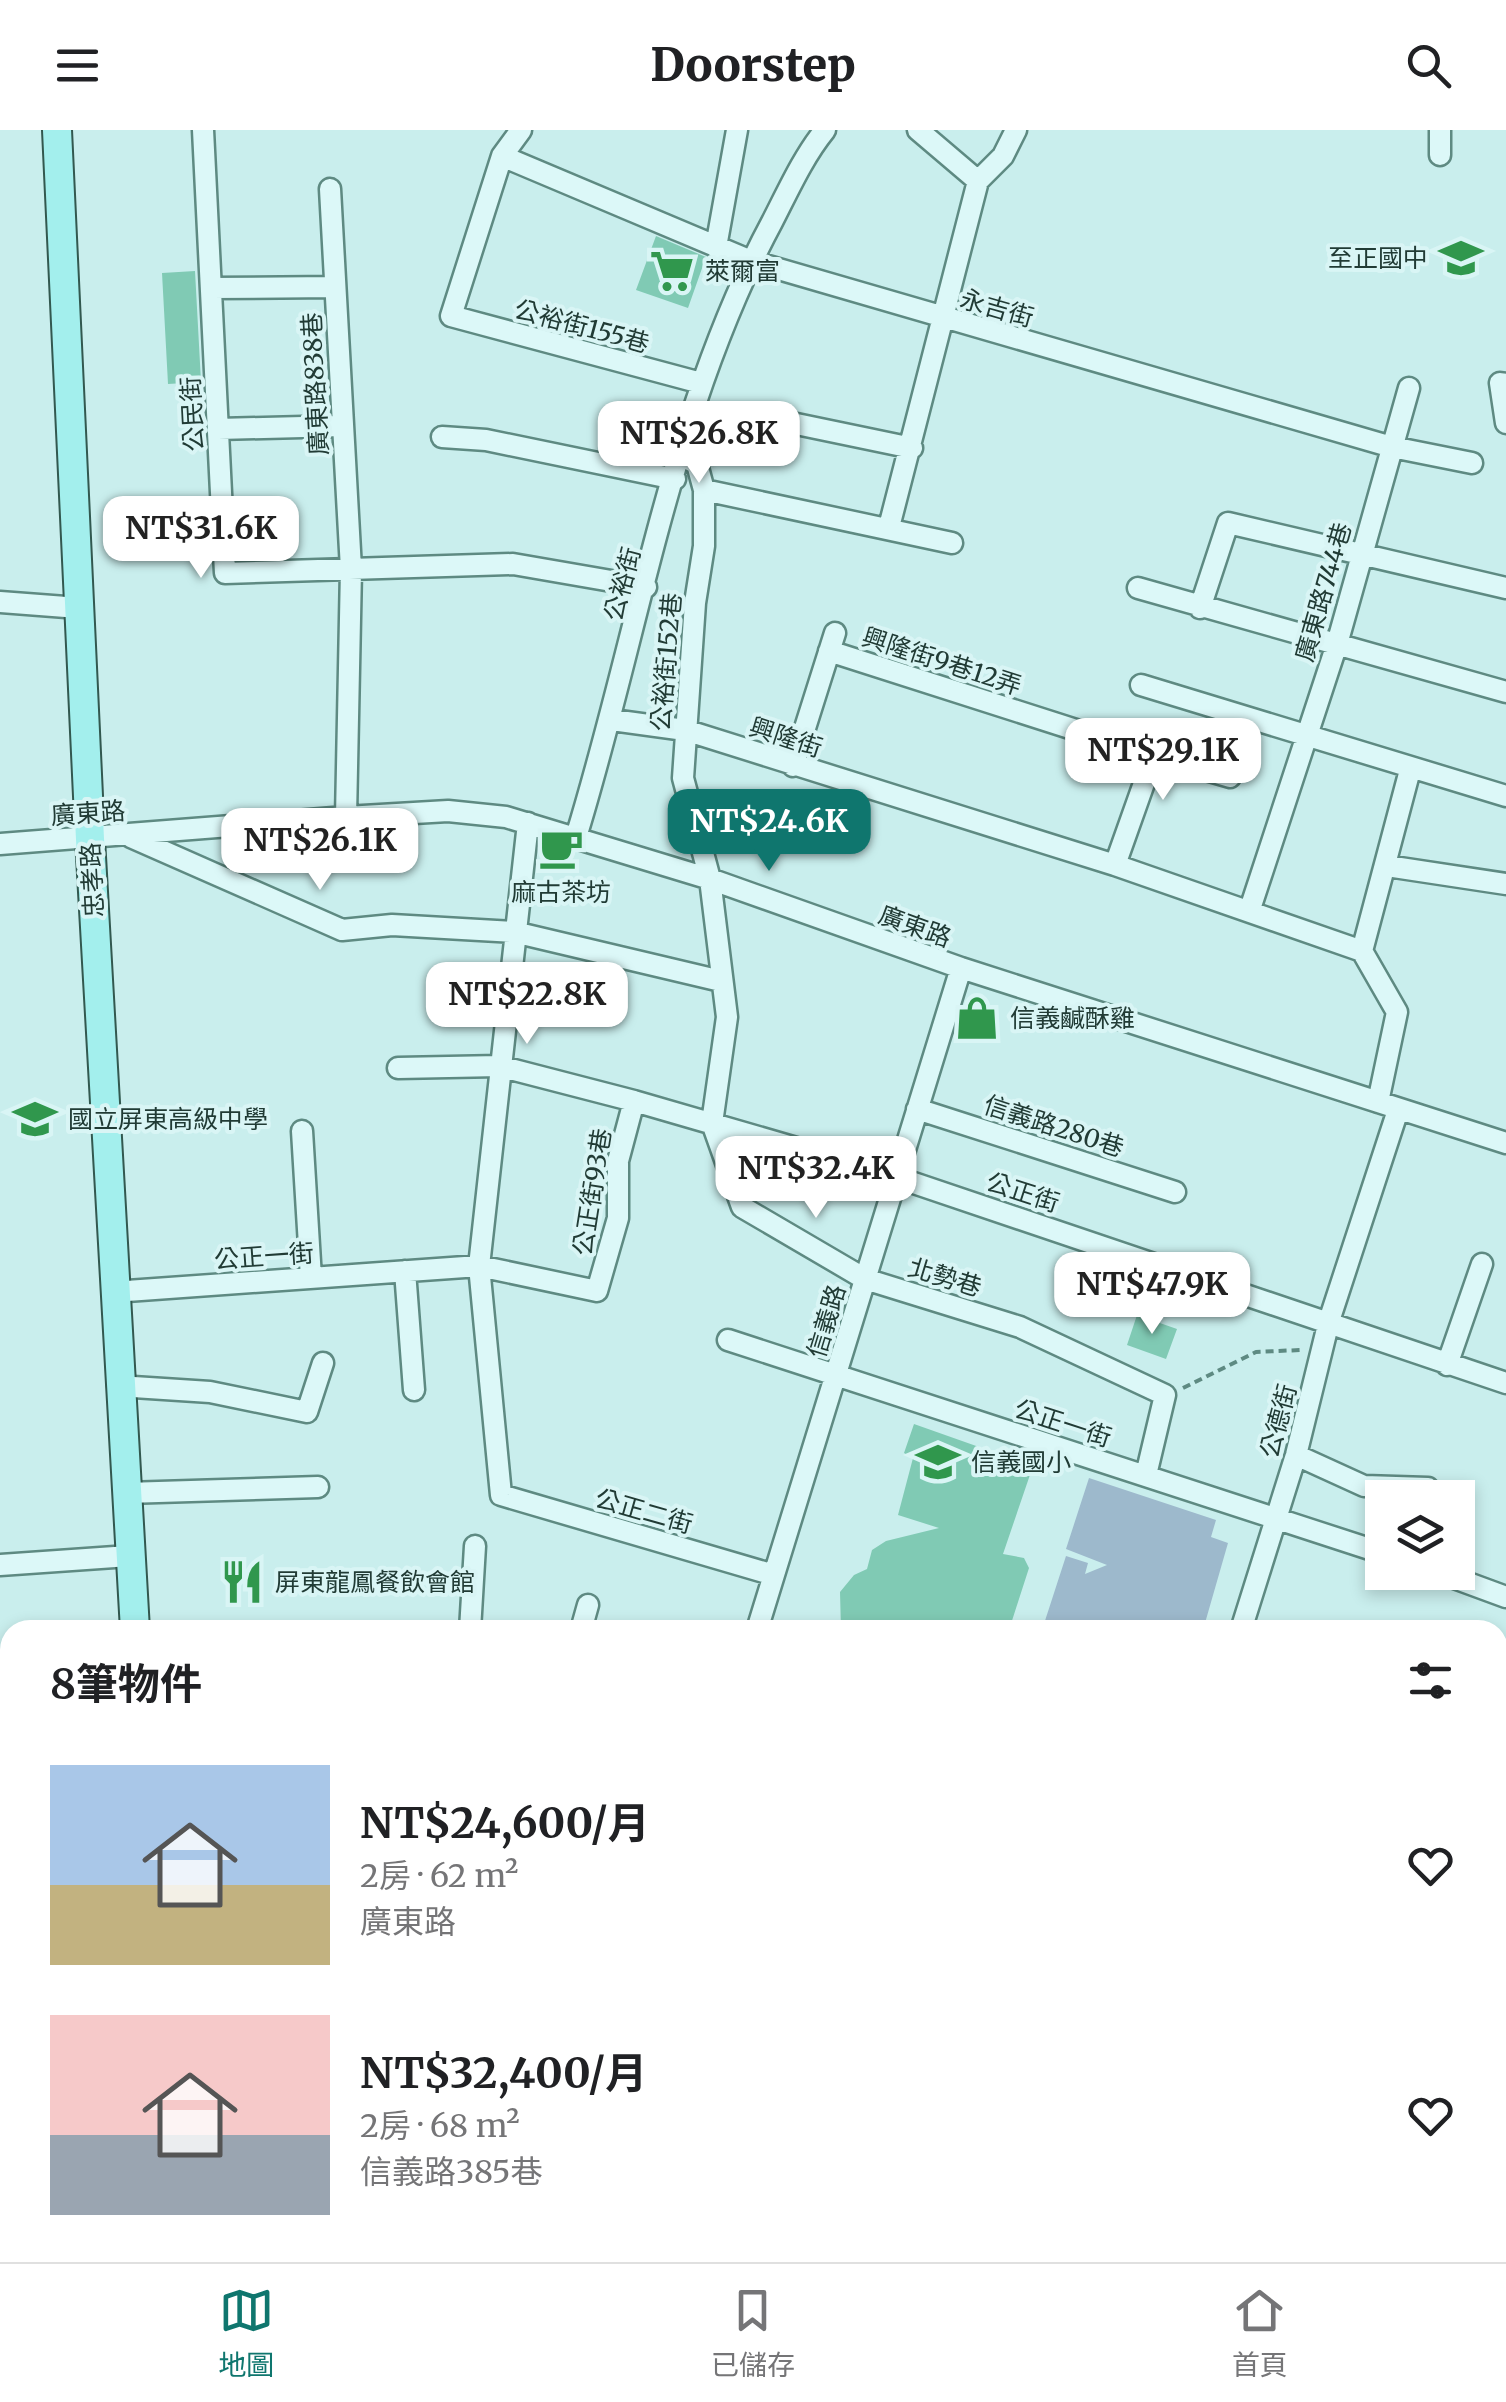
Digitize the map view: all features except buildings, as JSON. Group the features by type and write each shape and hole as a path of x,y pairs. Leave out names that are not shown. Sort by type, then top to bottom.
{"main road":[{"name":"忠孝路","path":"57,130 113,1292 134,1620"}],"street":[{"name":"公民街","path":"202,130 225,573 513,564 646,587"},
{"path":"502,156 521,130"},
{"path":"716,247 737,130"},
{"name":"公裕街","path":"576,837 612,720 701,384 750,261 825,130"},
{"path":"918,130 978,181"},
{"path":"889,527 978,181 1003,156 1016,130"},
{"path":"1440,130 1440,156"},
{"name":"永吉街","path":"502,156 750,261 1392,447"},
{"name":"公裕街155巷","path":"502,156 451,316 701,384"},
{"name":"廣東路838巷","path":"330,189 351,569 346,816"},
{"path":"210,288 336,286"},
{"path":"1506,384 1500,383 1506,423"},
{"name":"廣東路744巷","path":"1250,909 1337,644 1359,555 1410,388"},
{"path":"782,421 912,448"},
{"path":"218,429 342,426"},
{"path":"442,437 486,440 675,479"},
{"path":"1392,447 1472,463"},
{"path":"682,455 697,464 704,490 952,543"},
{"name":"公裕街152巷","path":"704,490 704,546 685,730 686,801 710,880 727,1017 712,1124"},
{"path":"1200,608 1228,523 1506,588"},
{"path":"1138,588 1506,692"},
{"path":"0,602 79,608"},
{"name":"興隆街9巷12弄","path":"793,766 832,642 1154,755 1230,777"},
{"path":"1142,685 1304,738 1506,796"},
{"name":"興隆街","path":"612,720 685,730 1115,865"},
{"path":"1154,755 1115,865 1362,951 1397,1012 1388,1106"},
{"path":"1362,951 1410,770"},
{"name":"廣東路","path":"0,844 346,816 472,812 528,823 710,880 960,968 1506,1143"},
{"path":"479,1266 528,823"},
{"path":"130,836 342,930 392,925 514,932 722,981"},
{"path":"1387,866 1506,884"},
{"name":"信義路","path":"760,1620 960,968"},
{"name":"公正街","path":"398,1068 500,1066 634,1101 896,1176 1505,1382"},
{"name":"公正街93巷","path":"596,1291 618,1218 618,1161 634,1101"},
{"name":"公德街","path":"1244,1620 1296,1455 1388,1106"},
{"name":"信義路280巷","path":"917,1109 1175,1192"},
{"name":"北勢巷","path":"712,1124 742,1207 865,1279 1020,1327 1165,1395"},
{"path":"302,1131 311,1278"},
{"path":"1448,1365 1482,1264"},
{"name":"公正一街","path":"113,1292 479,1266 596,1291"},
{"name":"公正二街","path":"479,1266 501,1495 774,1575"},
{"path":"406,1272 414,1390"},
{"name":"公正一街","path":"728,1340 1365,1547"},
{"path":"118,1386 210,1392 307,1412 323,1362"},
{"path":"1146,1476 1165,1395"},
{"path":"1296,1455 1365,1486"},
{"path":"126,1493 318,1487"},
{"path":"471,1620 475,1546"},
{"path":"0,1566 129,1556"},
{"path":"1475,1585 1506,1596"},
{"path":"584,1620 588,1605"}],"path":[{"path":"1165,1395 1256,1352 1310,1350 1329,1321"}],"shaded area":[{"path":"1089,1478 1216,1520 1211,1537 1228,1543 1206,1620 1045,1620 1066,1556 1088,1563 1085,1574 1107,1565 1066,1549"}],"place":[{"name":"至正國中","path":"1461,258"},
{"name":"萊爾富","path":"672,271"},
{"name":"麻古茶坊","path":"561,848"},
{"name":"信義鹹酥雞","path":"977,1018"},
{"name":"國立屏東高級中學","path":"35,1119"},
{"name":"信義國小","path":"938,1462"},
{"name":"屏東龍鳳餐飲會館","path":"242,1582"}]}
